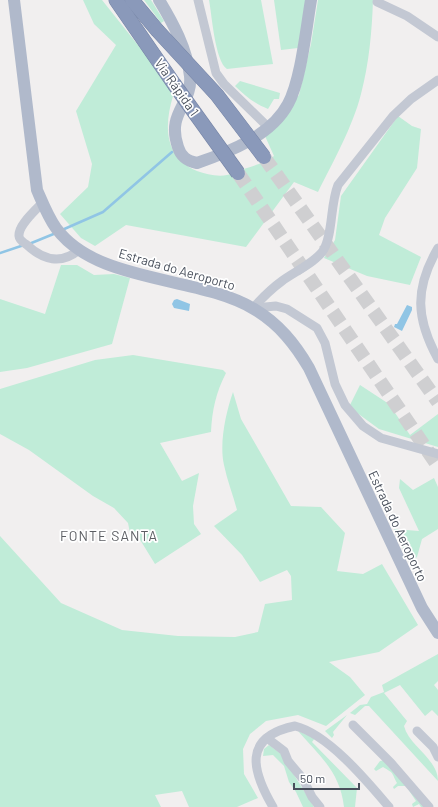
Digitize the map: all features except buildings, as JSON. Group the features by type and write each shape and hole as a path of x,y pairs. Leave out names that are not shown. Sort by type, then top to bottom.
{"highway":[{"path":"106,0 148,45"},
{"name":"Via Rápida 1","path":"116,0 238,173"},
{"name":"Via Rápida 1","path":"132,0 155,28 217,95 264,157"},
{"path":"137,0 155,28"}],"main road":[{"name":"Estrada do Aeroporto","path":"14,0 33,165 38,190 42,203 49,217 60,232 76,248 111,266 223,295 253,308 289,337 309,368 422,608 438,633"},
{"path":"159,0 180,39 190,74 189,88 174,128 175,138 179,151 183,157 191,162 197,163 247,141 268,127 282,114 292,96 300,61 310,0"}],"street":[{"path":"198,0 216,73 224,84 268,127"},
{"path":"377,2 407,16 438,37"},
{"path":"253,308 282,281 320,255 325,248 328,237 333,197 338,185 392,116 438,80"},
{"path":"42,203 22,227 19,235 23,242 37,254 53,260 68,258 76,248"},
{"path":"438,248 426,273 422,291 420,313 427,340 438,359"},
{"path":"253,308 276,306 287,309 317,328 325,343 335,384 345,405 363,426 381,438 438,454"},
{"path":"354,725 391,763 429,807"},
{"path":"273,807 258,779 255,766 257,752 267,738 279,730 295,726 317,735 370,784 390,807"},
{"path":"417,731 433,747 438,756"},
{"path":"267,738 284,751 288,761 303,780 312,797 320,807"}],"green space":[{"path":"83,0 102,0 161,74 173,96 168,118 168,129 169,140 178,158 186,165 197,171 219,176 232,174 261,163 274,156 265,136 299,95 311,44 318,0 373,0 370,47 361,94 348,131 318,192 294,182 246,247 126,225 95,246 81,238 60,214 88,187 92,164 76,111 116,45 94,24"},
{"path":"144,0 151,0 164,21 161,23"},
{"path":"209,0 261,0 273,64 227,69 223,64 217,48"},
{"path":"274,0 306,0 298,48 281,50"},
{"path":"240,81 280,93 279,99 274,99 268,109 263,107 250,99 235,86"},
{"path":"398,116 412,126 421,129 417,168 385,218 379,235 421,257 410,285 367,276 324,258 335,240 341,196"},
{"path":"61,265 77,265 94,275 114,274 130,278 112,344 27,368 0,372 0,299 45,314"},
{"path":"133,355 223,370 226,373 215,402 211,432 160,443 182,481 199,473 193,506 194,524 201,534 155,564 139,538 131,538 128,523 114,508 93,496 29,450 0,434 0,389 95,360"},
{"path":"360,385 389,404 410,435 438,414 438,447 379,429 349,407"},
{"path":"233,392 241,419 291,506 321,507 345,533 337,571 363,574 382,564 418,625 379,652 329,662 350,677 365,695 326,726 298,715 266,721 250,734 243,749 244,774 258,798 237,807 189,807 182,791 155,795 161,807 0,807 0,536 61,603 122,630 178,636 235,637 258,632 265,604 292,600 291,576 287,570 260,582 242,555 214,526 237,510 225,471 222,447 226,418"},
{"path":"434,478 438,487 438,529 422,539 417,557 409,562 394,529 419,531 399,488 400,479 413,490"},
{"path":"438,654 438,681 434,685 438,690 438,716 432,710 425,716 400,685 384,693 407,721 404,726 407,733 411,740 429,759 437,773 438,781 369,706 365,706 355,715 350,713 360,705 367,704 371,697 384,692 382,685"},
{"path":"347,715 333,732 334,735 332,738 325,731"},
{"path":"298,731 315,738 312,742 357,788 355,807 344,807 338,784 328,765"},
{"path":"269,745 281,754 314,807 303,807 296,792 289,782 284,766 273,755 263,756 264,749"},
{"path":"385,760 426,807 421,807 419,804 413,807 412,804 416,801 406,786 398,786 394,789 393,787 397,783 391,772 383,767 376,771 374,769 380,761"}],"water":[{"path":"177,299 190,304 189,311 174,308 172,304 174,300"},
{"path":"407,305 412,307 412,310 402,331 394,327"}],"waterway":[{"path":"62,230 103,212 172,152"},
{"path":"29,244 56,233"},
{"path":"0,253 24,245"}],"tunnel":[{"path":"264,157 438,402"},
{"path":"238,173 438,466"}],"district":[{"name":"FONTE SANTA","path":"109,536"}]}
